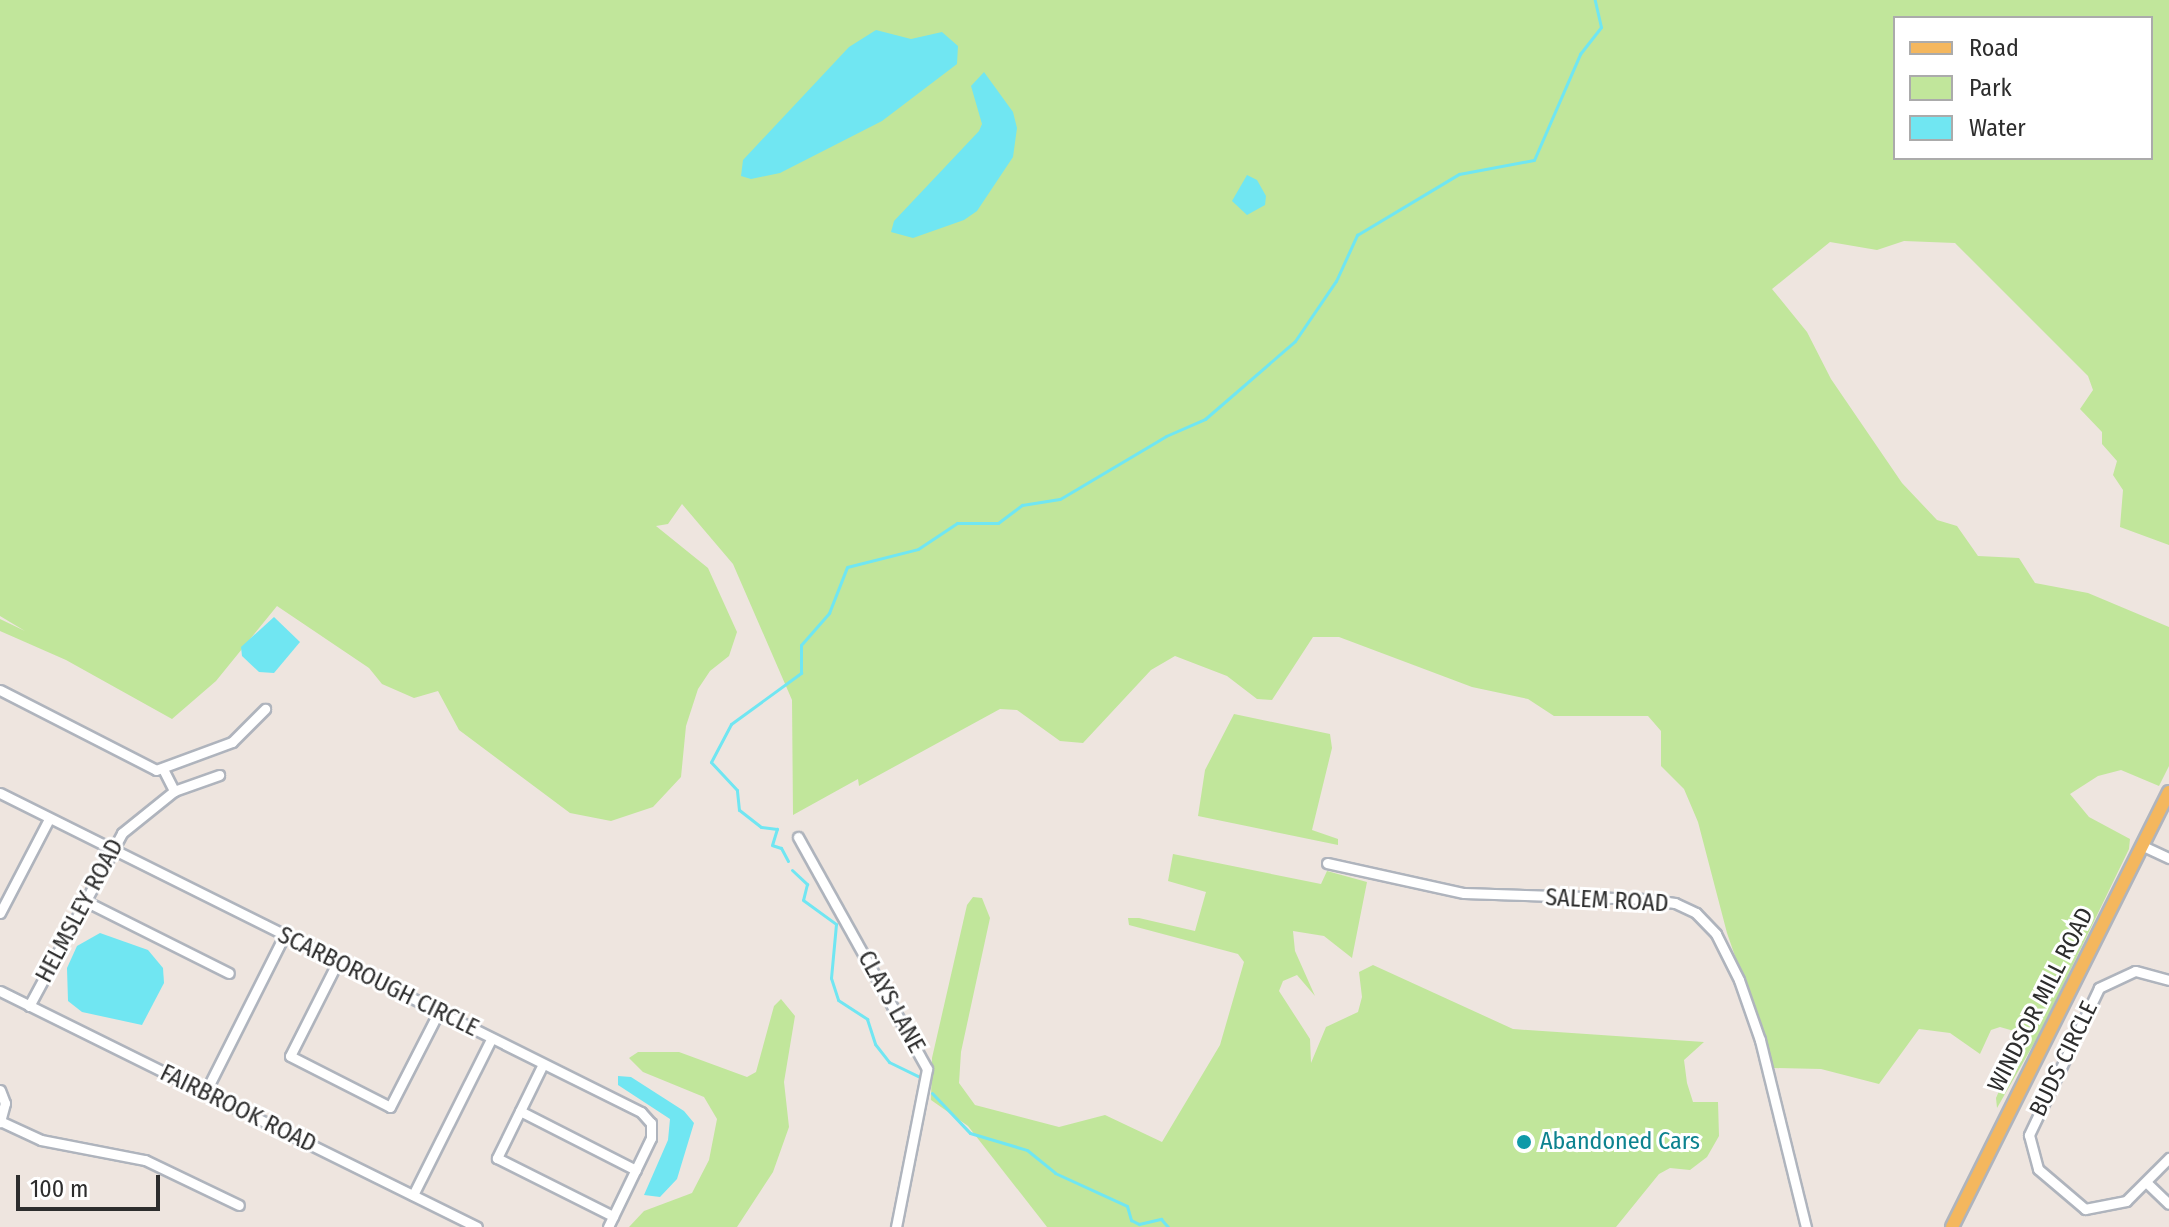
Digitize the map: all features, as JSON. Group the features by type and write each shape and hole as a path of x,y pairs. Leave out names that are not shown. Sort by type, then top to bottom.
{"main road":[{"name":"WINDSOR MILL ROAD","path":"1952,1227 2169,792"}],"street":[{"path":"0,690 145,767 163,769 232,742 265,709"},
{"path":"163,769 174,791"},
{"name":"HELMSLEY ROAD","path":"29,1006 110,849 137,818 174,791 219,775"},
{"name":"SCARBOROUGH CIRCLE","path":"0,793 646,1116 651,1138 608,1227"},
{"path":"0,913 49,819"},
{"name":"CLAYS LANE","path":"798,837 927,1069 896,1227"},
{"path":"2143,846 2169,858"},
{"name":"SALEM ROAD","path":"1327,863 1464,893 1646,899 1675,903 1696,913 1716,934 1739,980 1760,1040 1806,1227"},
{"path":"83,900 229,973"},
{"path":"205,1093 284,936"},
{"path":"337,963 290,1056 390,1107 438,1013"},
{"name":"BUDS CIRCLE","path":"2169,980 2135,971 2113,977 2099,988 2029,1135 2038,1169 2085,1209 2116,1206 2147,1183 2169,1158"},
{"name":"FAIRBROOK ROAD","path":"0,991 471,1226"},
{"path":"413,1195 491,1039"},
{"path":"543,1064 497,1158 613,1216"},
{"path":"0,1090 5,1103 0,1122 41,1140 145,1160 239,1205"},
{"path":"520,1111 636,1170"},
{"path":"2147,1183 2169,1204"}],"green space":[{"path":"0,0 2169,0 2169,545 2120,527 2123,490 2113,475 2117,461 2102,444 2102,432 2080,409 2093,390 2088,376 1955,243 1904,241 1877,250 1830,242 1772,289 1807,332 1831,379 1902,483 1937,520 1957,526 1978,556 2019,558 2035,583 2088,593 2169,627 2169,766 2159,786 2121,770 2098,776 2070,794 2089,817 2130,839 2129,849 2040,1033 1997,1108 1996,1098 2020,1043 2014,1031 2000,1027 1991,1030 1980,1054 1950,1033 1919,1029 1879,1084 1821,1069 1774,1068 1727,933 1698,822 1684,789 1661,766 1661,731 1648,716 1554,716 1528,699 1472,687 1339,637 1313,637 1272,700 1257,699 1227,676 1175,656 1151,670 1083,743 1060,741 1017,710 1000,709 859,786 858,779 793,815 792,700 733,564 682,504 668,524 656,526 708,568 737,632 729,656 710,671 698,689 686,726 681,777 653,807 611,821 570,813 459,730 438,691 414,698 382,684 369,668 277,606 216,681 172,719 66,660 0,631 0,619 25,631 0,616"},
{"path":"1234,714 1330,734 1332,748 1312,830 1338,839 1338,845 1198,816 1205,770"},
{"path":"1173,854 1321,884 1327,871 1367,882 1352,958 1324,936 1293,931 1295,951 1315,996 1297,975 1283,981 1279,991 1310,1039 1311,1063 1326,1027 1358,1012 1362,997 1359,972 1373,965 1513,1029 1704,1042 1684,1060 1687,1083 1693,1102 1718,1102 1719,1136 1707,1157 1690,1170 1670,1168 1659,1174 1616,1227 1047,1227 968,1126 931,1100 932,1058 967,905 973,897 982,898 990,918 961,1052 959,1083 975,1105 1059,1127 1105,1115 1162,1142 1220,1045 1244,962 1238,954 1129,925 1128,918 1139,918 1195,931 1206,892 1168,881"},
{"path":"781,999 795,1016 784,1082 789,1127 773,1172 737,1227 629,1227 644,1211 692,1193 709,1160 717,1119 704,1097 643,1072 629,1058 638,1052 679,1052 747,1077 756,1072 774,1006"}],"water":[{"path":"876,30 911,39 942,32 958,46 957,64 882,121 780,173 751,179 741,176 743,160 849,47"},
{"path":"984,72 1013,112 1017,128 1013,157 977,211 964,220 913,238 891,232 894,221 979,131 982,124 971,86"},
{"path":"1247,175 1257,180 1266,196 1265,205 1247,215 1232,201"},
{"path":"274,617 300,642 274,673 259,672 242,656 241,647"},
{"path":"100,933 148,950 163,968 164,983 142,1025 82,1012 68,1001 67,968 77,946"},
{"path":"618,1076 631,1077 684,1111 694,1123 677,1179 660,1197 644,1195 668,1140 670,1119 618,1085"}],"waterway":[{"path":"788,861 781,848 772,845 777,829 761,827 739,810 737,790 711,762 731,724 801,673 801,645 829,613 847,567 918,549 957,523 998,523 1022,505 1060,499 1166,436 1205,419 1295,341 1336,281 1357,235 1459,174 1534,160 1580,54 1601,27 1595,0"},
{"path":"792,870 807,884 803,900 836,924 831,978 838,1000 867,1019 875,1044 889,1062 920,1077"},
{"path":"932,1093 970,1133 1027,1150 1055,1173 1127,1206 1131,1220 1139,1224 1161,1219 1168,1227"}],"place":[{"name":"Abandoned Cars","path":"1524,1142"}]}
